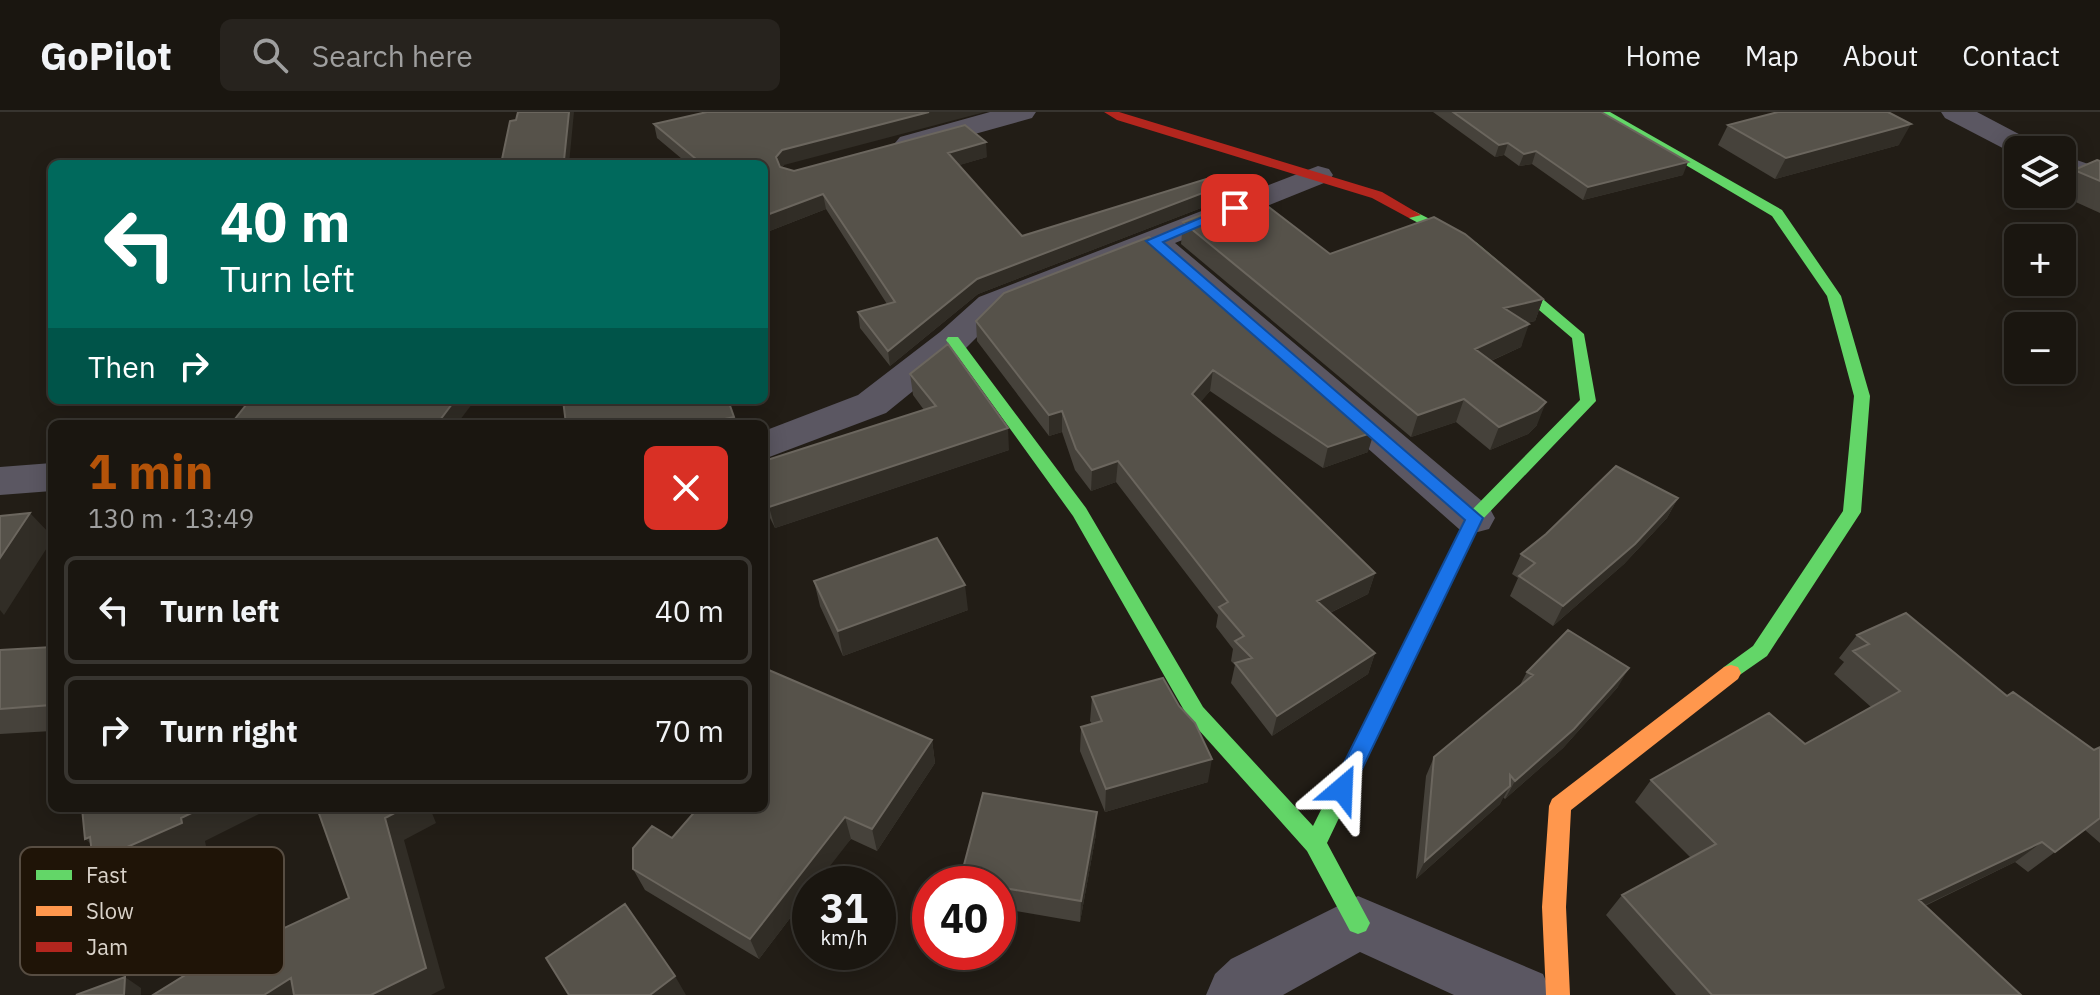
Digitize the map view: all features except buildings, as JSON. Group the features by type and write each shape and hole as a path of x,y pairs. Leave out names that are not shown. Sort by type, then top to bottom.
{"street":[{"path":"886,149 1022,112"},
{"path":"1110,112 1121,118 1377,195 1472,246 1579,337 1588,401 1474,518 1315,844"},
{"path":"1558,995 1554,907 1560,806 1760,651 1852,512 1862,396 1834,296 1777,213 1602,112"},
{"path":"1955,112 2004,138"},
{"path":"2076,169 2100,178"},
{"path":"768,444 872,404 953,340 991,304 1318,175"},
{"path":"1153,241 1474,518"},
{"path":"953,340 1080,512 1196,713 1315,844 1358,923 1522,995"},
{"path":"0,481 48,477"},
{"path":"1236,995 1252,980 1358,923"}],"traffic: fast":[{"path":"1602,112 1777,213 1834,296 1862,396 1852,512 1760,651 1731,673"},
{"path":"1315,844 1474,518 1588,401 1579,337 1472,246 1414,215"},
{"path":"953,340 1080,512 1196,713 1315,844 1358,923"}],"traffic: slow":[{"path":"1558,995 1554,907 1560,806 1731,673"}],"traffic: jam":[{"path":"1110,112 1121,118 1377,195 1414,215"}],"route":[{"path":"1235,208 1153,241 1474,518 1342,789"}]}
